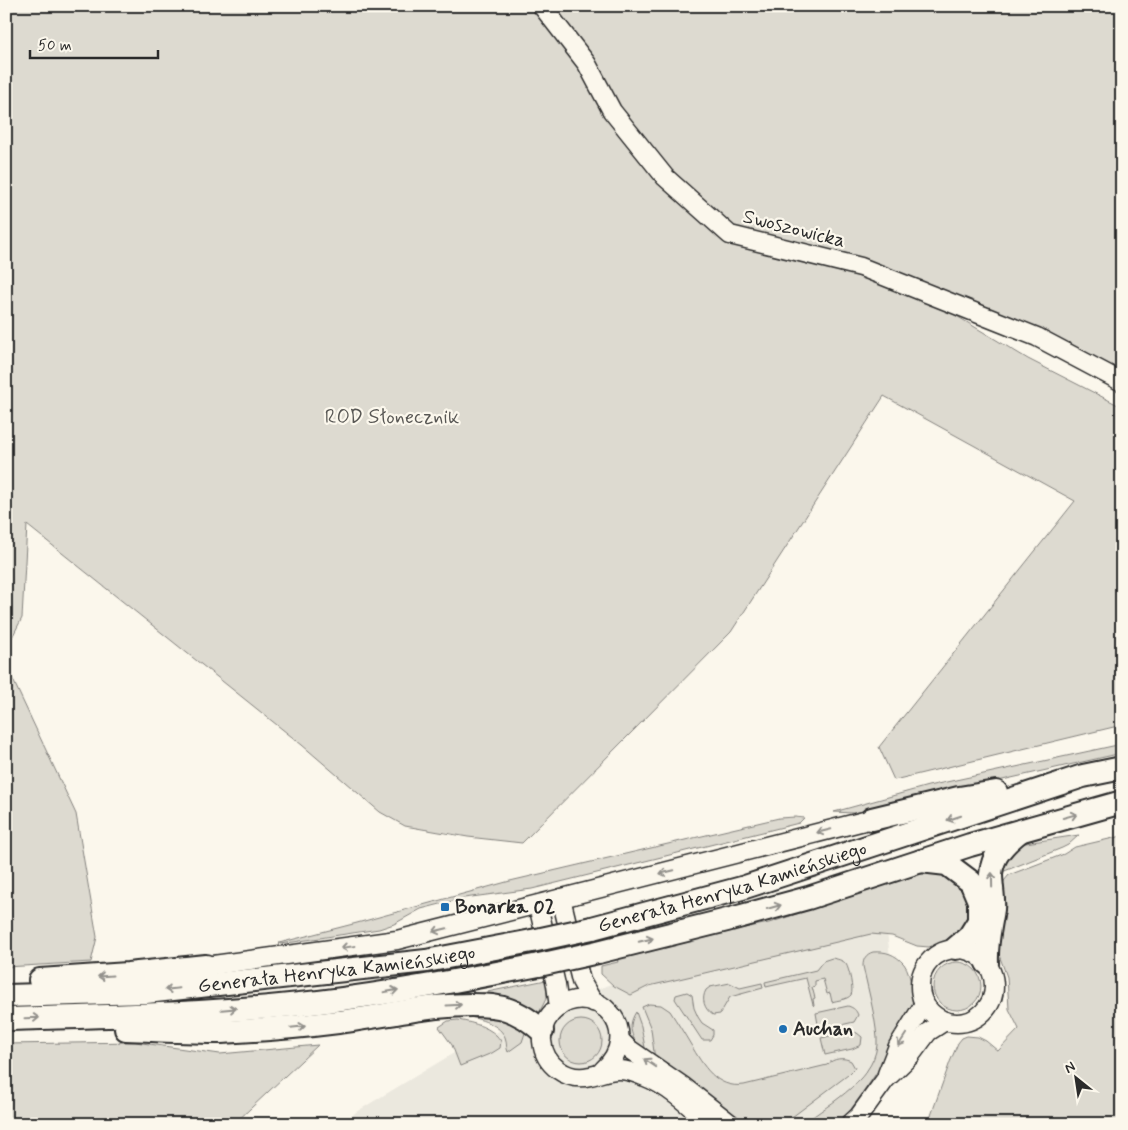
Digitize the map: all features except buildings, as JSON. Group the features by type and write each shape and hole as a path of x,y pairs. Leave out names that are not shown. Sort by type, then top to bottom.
{"main road":[{"name":"Generała Henryka Kamieńskiego","path":"6,996 146,992 426,960 532,941 592,928 742,888 1083,776 1122,768"},
{"path":"872,819 959,798 1083,776"},
{"name":"Generała Henryka Kamieńskiego","path":"6,1019 196,1012 319,1002 539,965 728,920 808,898 920,860 1122,802"},
{"path":"987,963 986,945 993,907 991,874 994,861 1006,842 1023,829"},
{"path":"920,860 947,864 971,882 979,901 979,922 969,937 956,948"},
{"path":"6,982 128,974 206,966"},
{"path":"58,1018 97,1028 220,1032 295,1027 466,1004 494,1006 515,1011 530,1020 542,1031"}],"street":[{"name":"Swoszowicka","path":"542,6 587,64 612,111 665,177 730,235 861,268 1037,337 1122,382"},
{"name":"Generała Henryka Kamieńskiego","path":"206,966 397,940 872,819"},
{"path":"561,898 581,981 593,1002"},
{"path":"538,905 559,1007"},
{"path":"956,948 968,950 979,954 987,963 995,982 994,993 991,1003 985,1012 976,1018 968,1022 958,1023 945,1021 937,1017 924,1004 920,992 920,979 924,967 938,954 956,948"},
{"path":"576,1000 593,1002 603,1006 611,1014 619,1031 620,1040 617,1053 611,1063 602,1071 578,1078 566,1075 548,1060 543,1050 542,1031 546,1021 559,1007 576,1000"},
{"path":"885,1080 898,1046 924,1004"},
{"path":"855,1121 885,1080 910,1056 928,1032 945,1021"},
{"path":"620,1040 731,1124"},
{"path":"602,1071 621,1070 647,1078 668,1090 710,1124"}],"shaded area":[{"path":"884,903 897,1022 845,1124 344,1124 356,1112 469,1044 646,969"}],"green space":[{"name":"ROD Słonecznik","path":"6,6 535,6 684,202 791,258 894,287 940,306 1028,359 1122,407 1122,725 894,780 879,747 1075,501 884,396 731,632 522,843 468,837 405,826 380,812 302,745 27,525 22,618 6,649"},
{"path":"548,6 1122,6 1122,375 728,226 664,171"},
{"path":"6,665 76,814 97,937 91,962 6,967"},
{"path":"1122,744 1122,753 874,809 853,813 834,812 928,786"},
{"path":"779,818 804,818 799,823 532,889 464,898 421,909 394,924 379,929 279,943 510,881"},
{"path":"1079,835 1062,848 997,874 1000,863 1019,844"},
{"path":"1122,836 1122,1124 928,1124 950,1062 962,1038 967,1036 978,1037 998,1051 1019,1029 1009,1009 1007,977 998,952 999,935 1006,905 1004,881 1009,875 1064,854 1075,847"},
{"path":"934,871 958,878 974,911 955,939 929,947 917,946 892,936 871,934 649,986 631,995 614,986 601,974 601,966 618,962 616,957 679,941 769,923 906,878"},
{"path":"873,952 890,954 904,964 909,974 912,988 911,1015 878,1071 840,1124 803,1124 851,1088 871,1065 876,1052 877,1038 863,966 865,957"},
{"path":"832,958 840,960 847,966 851,979 852,993 847,998 832,1002 830,993 827,994 823,979 815,981 815,986 812,987 815,998 813,999 814,1006 806,978 766,987 765,982 816,970 823,961"},
{"path":"952,962 962,962 971,966 977,972 981,986 977,1000 971,1006 962,1010 952,1010 943,1006 937,1000 933,991 933,981 937,972 943,966"},
{"path":"546,980 547,997 537,1017 458,998"},
{"path":"730,983 740,988 762,983 763,988 730,997 720,1014 713,1015 704,1004 706,990 710,987"},
{"path":"687,992 692,995 694,1008 702,1023 713,1030 710,1040 702,1040 675,999 676,995"},
{"path":"649,1004 661,1005 670,1011 706,1068 711,1074 726,1083 744,1085 827,1065 839,1059 851,1061 855,1068 784,1123 748,1124 737,1121 655,1060 651,1029 642,1007"},
{"path":"848,1006 854,1009 858,1015 854,1022 819,1030 816,1013"},
{"path":"636,1012 641,1026 646,1053 632,1035 631,1024"},
{"path":"495,1013 526,1030 522,1042 508,1052 505,1037 492,1024 460,1015"},
{"path":"458,1020 476,1024 493,1032 501,1041 500,1048 460,1066 452,1045 439,1027 448,1021"},
{"path":"581,1020 596,1026 602,1041 596,1056 581,1062 566,1056 560,1041 566,1026"},
{"path":"851,1031 862,1037 861,1045 825,1055 821,1038"},
{"path":"135,1042 220,1054 318,1045 234,1124 6,1124 6,1044"}],"place":[{"name":"Bonarka 02","path":"445,907"},
{"name":"Auchan","path":"783,1029"}]}
